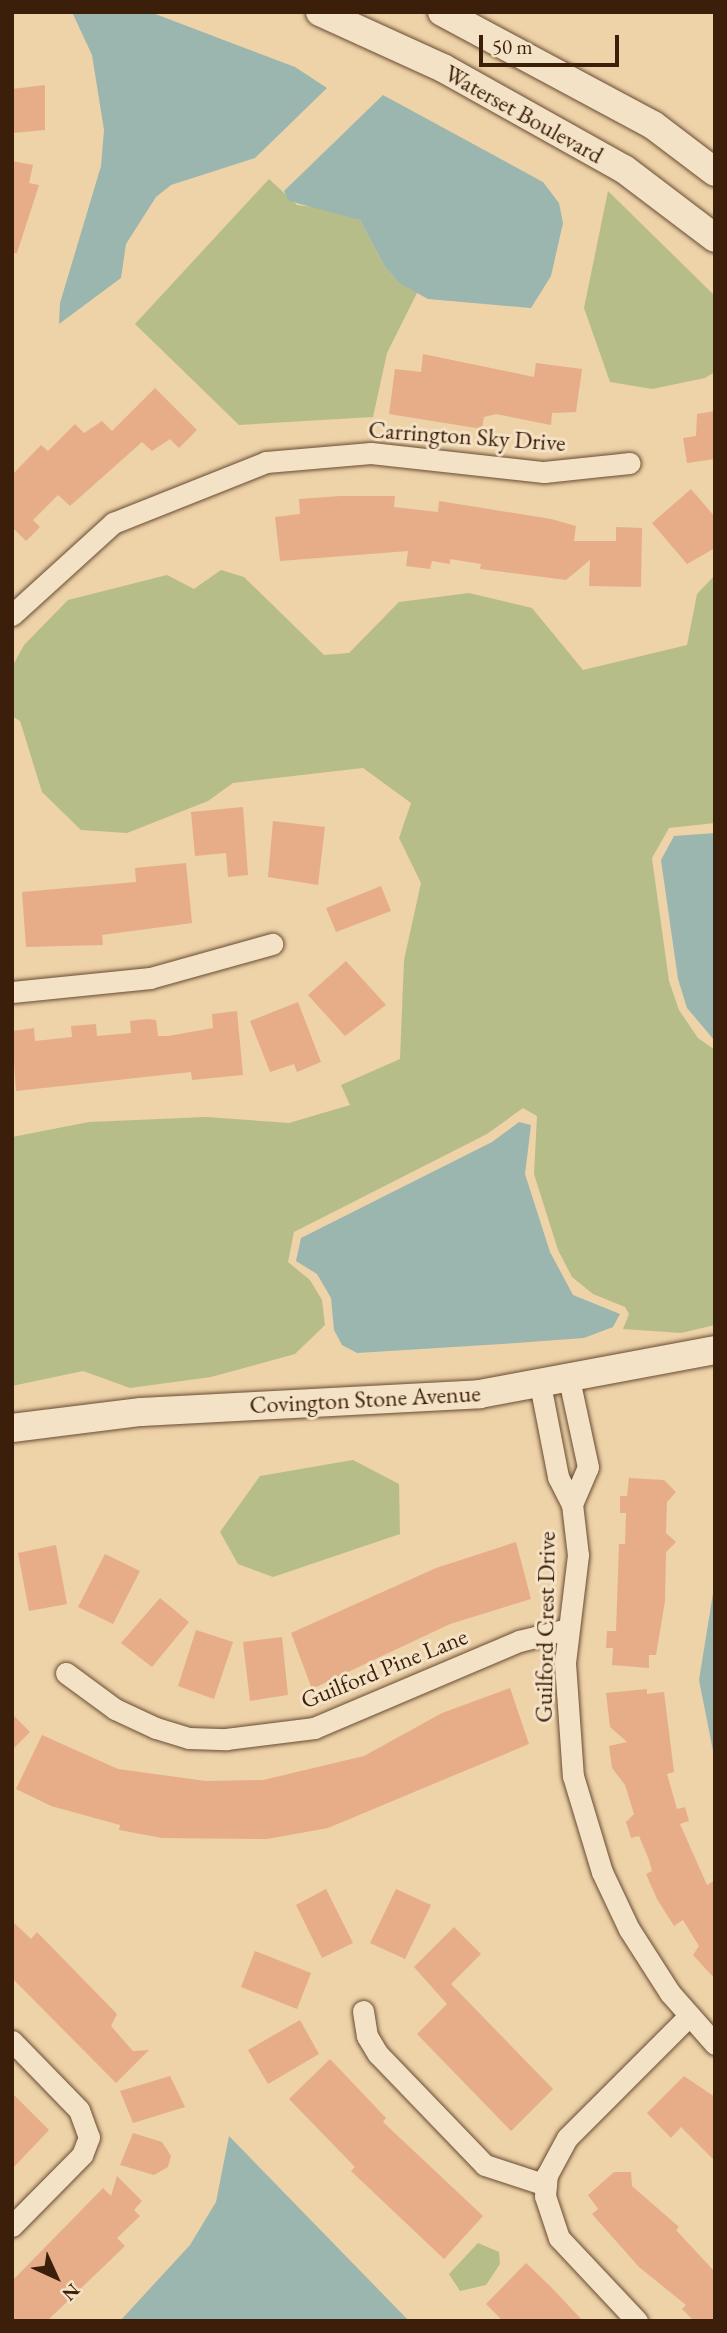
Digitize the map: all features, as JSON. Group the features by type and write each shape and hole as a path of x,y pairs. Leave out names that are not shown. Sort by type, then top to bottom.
{"street":[{"name":"Waterset Boulevard","path":"320,12 443,68 624,169 715,238"},
{"name":"Waterset Boulevard","path":"442,12 653,125 715,172"},
{"name":"Carrington Sky Drive","path":"12,615 113,523 265,462 371,453 544,472 630,463"},
{"path":"12,992 150,978 272,944"},
{"name":"Covington Stone Avenue","path":"12,1429 141,1412 480,1394 715,1350"},
{"name":"Guilford Crest Drive","path":"569,1379 588,1467 572,1504"},
{"name":"Guilford Crest Drive","path":"540,1384 558,1477 572,1504 578,1555 568,1629 568,1738 592,1843 629,1929 689,2016 715,2044"},
{"name":"Guilford Pine Lane","path":"66,1673 115,1709 156,1728 189,1738 226,1739 314,1728 519,1641 568,1629"},
{"path":"363,2011 367,2036 378,2054 485,2165 546,2185"},
{"path":"637,2321 559,2238 550,2219 546,2185 567,2138 689,2016"},
{"path":"12,2041 79,2110 89,2137 74,2165 12,2227"}],"green space":[{"path":"269,179 297,205 332,209 360,220 385,267 399,283 418,291 387,353 373,417 239,425 135,324"},
{"path":"608,191 715,296 715,372 705,378 652,389 610,382 584,308"},
{"path":"221,570 244,577 324,655 349,653 399,602 469,593 532,608 583,670 687,645 697,594 715,575 715,823 669,828 652,858 669,981 679,1010 698,1038 715,1050 715,1325 681,1333 623,1329 629,1314 625,1307 593,1294 572,1277 558,1250 534,1174 537,1116 523,1108 487,1134 294,1232 288,1262 310,1280 322,1300 325,1325 295,1354 211,1377 130,1388 83,1371 12,1386 12,1137 89,1122 206,1117 289,1123 350,1105 341,1085 400,1059 404,960 421,883 399,838 411,803 363,768 233,783 208,801 127,833 81,830 42,792 20,721 12,716 12,667 24,645 68,600 167,575 194,589"},
{"path":"353,1460 399,1484 400,1534 273,1577 238,1564 220,1532 260,1476"},
{"path":"478,2243 499,2252 500,2264 486,2285 460,2291 449,2274"}],"water":[{"path":"72,12 150,12 295,67 327,88 255,158 171,185 156,197 126,244 121,278 59,324 60,303 101,166 104,130 92,55"},
{"path":"383,95 543,182 559,203 563,223 551,276 531,308 428,299 399,283 385,267 360,220 289,201 284,191"},
{"path":"715,833 715,1041 687,1008 678,979 661,860 674,836"},
{"path":"519,1122 531,1125 525,1174 550,1252 573,1295 620,1314 613,1327 584,1338 516,1343 357,1353 342,1345 334,1330 331,1298 317,1274 296,1261 301,1238 492,1142"},
{"path":"715,1581 715,1761 699,1680"},
{"path":"229,2136 409,2321 120,2321 190,2245 216,2202"}],"building":[{"path":"45,85 45,130 12,133 12,89"},
{"path":"12,161 33,165 29,183 39,185 17,253 12,253"},
{"path":"423,354 534,377 536,363 582,369 576,412 552,413 551,425 496,414 484,417 482,429 389,414 395,369 421,372"},
{"path":"155,388 197,430 179,448 170,439 152,451 142,442 70,506 58,495 33,520 40,527 26,541 12,527 12,475 41,445 48,451 75,424 84,433 102,421 112,431"},
{"path":"715,411 715,459 687,463 683,438 696,436 697,414"},
{"path":"691,489 715,517 715,548 687,564 652,523"},
{"path":"395,496 394,507 438,512 439,501 551,519 576,526 574,541 616,541 616,527 642,528 641,587 589,586 590,560 566,580 480,569 481,564 450,559 450,564 432,561 430,569 406,566 408,551 280,561 275,517 300,514 299,499"},
{"path":"243,807 248,875 228,877 226,853 195,856 191,812"},
{"path":"273,821 325,827 318,885 268,877"},
{"path":"186,863 192,923 102,935 103,945 26,947 22,892 136,882 135,868"},
{"path":"381,886 391,911 336,932 326,908"},
{"path":"346,961 386,1005 345,1036 308,995"},
{"path":"298,1002 321,1062 297,1072 294,1064 270,1072 250,1021"},
{"path":"237,1011 243,1075 192,1080 191,1072 16,1091 12,1031 34,1028 35,1041 72,1037 71,1026 96,1024 97,1036 131,1033 130,1021 147,1019 156,1020 158,1036 168,1036 213,1028 212,1014"},
{"path":"629,1478 664,1480 676,1492 667,1502 666,1533 676,1542 666,1552 665,1601 656,1655 649,1655 649,1668 612,1665 613,1648 606,1648 607,1631 616,1631 619,1544 625,1544 626,1513 620,1513 620,1496 627,1496"},
{"path":"516,1542 531,1599 450,1624 312,1689 291,1633 436,1568"},
{"path":"56,1545 67,1604 29,1611 18,1553"},
{"path":"105,1554 140,1571 113,1624 78,1607"},
{"path":"160,1598 189,1622 152,1667 121,1643"},
{"path":"196,1630 233,1642 214,1699 178,1686"},
{"path":"282,1637 288,1695 250,1701 243,1642"},
{"path":"510,1688 529,1744 328,1828 267,1839 162,1838 119,1830 120,1825 51,1806 16,1789 42,1735 118,1769 206,1781 263,1780 364,1756 442,1713"},
{"path":"647,1689 647,1694 664,1692 674,1772 667,1774 677,1809 685,1807 689,1821 680,1824 707,1885 715,1880 715,1979 693,1955 699,1946 683,1920 674,1926 657,1899 646,1874 652,1871 649,1860 639,1836 631,1838 626,1822 634,1814 625,1785 612,1768 609,1746 627,1742 610,1727 606,1693"},
{"path":"12,1714 30,1732 12,1750"},
{"path":"326,1889 353,1943 322,1958 296,1905"},
{"path":"396,1889 431,1905 405,1959 370,1943"},
{"path":"12,1921 31,1939 37,1932 117,2014 111,2026 133,2051 149,2050 116,2083 12,1978"},
{"path":"454,1927 481,1954 451,1984 553,2089 511,2131 417,2034 447,2004 414,1967"},
{"path":"255,1951 311,1973 297,2009 241,1987"},
{"path":"300,2020 319,2054 268,2084 248,2050"},
{"path":"330,2059 386,2118 383,2122 483,2216 444,2259 351,2171 355,2167 289,2099"},
{"path":"170,2076 185,2107 133,2123 120,2091"},
{"path":"684,2076 715,2097 715,2161 681,2127 671,2138 647,2113"},
{"path":"12,2093 49,2130 12,2169"},
{"path":"133,2133 162,2142 171,2156 168,2167 154,2175 120,2165"},
{"path":"614,2172 631,2172 632,2186 679,2227 676,2230 715,2272 715,2321 694,2321 682,2309 686,2305 639,2267 592,2214 598,2209 588,2195"},
{"path":"117,2176 142,2201 134,2210 140,2216 117,2238 125,2246 47,2321 12,2321 12,2281 103,2188 111,2196"},
{"path":"526,2263 583,2321 503,2321 486,2304"}]}
